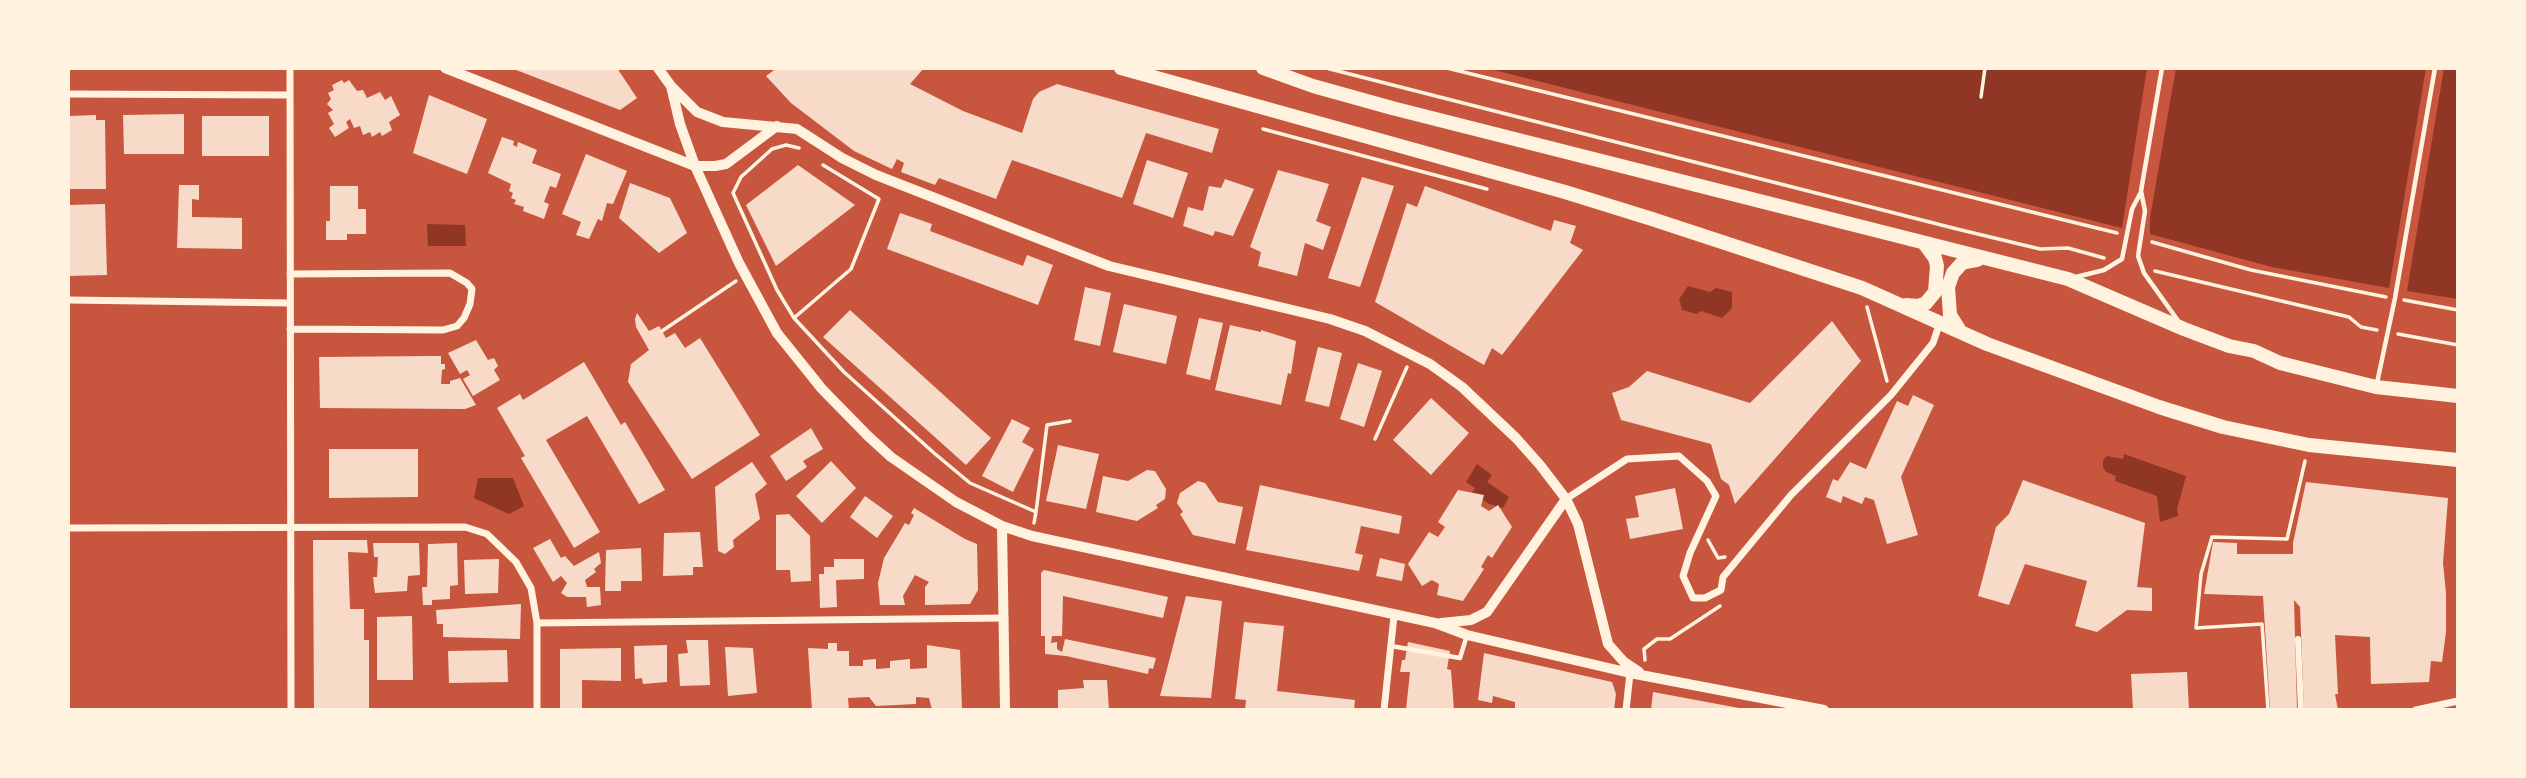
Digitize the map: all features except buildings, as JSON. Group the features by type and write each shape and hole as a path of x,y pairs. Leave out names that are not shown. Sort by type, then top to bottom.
{"highway":[{"path":"1121,68 1565,192 1862,288 1987,344 2179,414 2245,433 2309,445 2458,460"},
{"path":"1263,68 1392,108 2068,279 2184,329 2229,346 2254,351 2280,363 2376,387 2458,396"},
{"path":"1901,305 1919,306 1926,303 1934,292 1936,258 1924,243"},
{"path":"1960,331 1950,315 1948,287 1953,273 1962,263 1982,259"}],"street":[{"path":"290,68 290,710"},
{"path":"445,68 695,166 726,164 777,126"},
{"path":"658,68 671,86 697,112 723,122 797,129 842,158 876,175 1109,266 1330,319 1365,331 1412,354 1462,387 1532,456 1566,499 1578,524 1608,643 1624,662 1646,676"},
{"path":"671,86 680,124 695,166 746,275 777,332 821,389 867,436 891,457 956,502 1002,526 1032,536 1435,623 1467,635 1630,673 1824,710"},
{"path":"68,94 290,95"},
{"path":"290,274 450,273 467,282 472,289 464,318 457,326 443,330 290,329"},
{"path":"68,300 290,303"},
{"path":"1435,623 1471,620 1487,612 1566,499 1627,459 1679,456 1707,481 1716,496 1683,576 1693,598 1704,598 1721,590 1723,578 1791,495 1891,395 1933,343 1940,322"},
{"path":"1002,526 1005,710"},
{"path":"68,527 465,527 487,534 516,562 531,588 537,623 537,710"},
{"path":"1384,710 1394,616"},
{"path":"537,623 1004,618"},
{"path":"2298,639 2301,710"},
{"path":"1626,710 1630,673"},
{"path":"2416,710 2458,701"}],"lane":[{"path":"2068,279 2104,270 2119,262 2124,254 2132,208 2141,191 2162,68"},
{"path":"2376,387 2389,333 2435,68"},
{"path":"2141,191 2145,211 2138,256 2141,268 2184,329"},
{"path":"1391,646 1460,658 1467,635"}],"path":[{"path":"1326,68 1957,229 2040,249 2068,248 2119,262"},
{"path":"1447,68 2127,236"},
{"path":"1981,97 1985,68"},
{"path":"1263,129 1488,189"},
{"path":"799,149 786,145 772,149 741,177 733,193 777,290 794,318 844,372 970,483 1037,512"},
{"path":"794,318 850,269 879,199 819,162"},
{"path":"2141,239 2263,272 2458,310"},
{"path":"2141,268 2349,317 2361,327 2458,345"},
{"path":"662,331 746,275"},
{"path":"1862,288 1891,395"},
{"path":"1375,439 1412,354"},
{"path":"1032,536 1046,425 1070,421"},
{"path":"2268,710 2262,624 2196,628 2201,574 2213,537 2287,539 2309,445"},
{"path":"1710,529 1708,540 1718,558 1741,557"},
{"path":"1646,676 1644,649 1657,639 1671,639 1721,605 1721,590"}],"shaded area":[{"path":"1486,68 2147,68 2122,228"},
{"path":"2176,68 2426,68 2389,288 2272,267 2150,234 2150,218"},
{"path":"2444,68 2458,68 2458,299 2407,291"},
{"path":"427,224 465,225 466,246 428,246"},
{"path":"1688,286 1710,292 1716,288 1732,292 1732,308 1722,318 1701,311 1696,314 1682,310 1679,299"},
{"path":"2124,454 2186,476 2177,509 2178,516 2160,522 2157,496 2115,481 2116,476 2106,472 2103,460 2107,456 2123,459"},
{"path":"1477,464 1492,475 1487,482 1509,497 1503,508 1489,504 1472,493 1475,488 1466,482"},
{"path":"478,478 513,478 524,506 509,514 474,498"}]}
